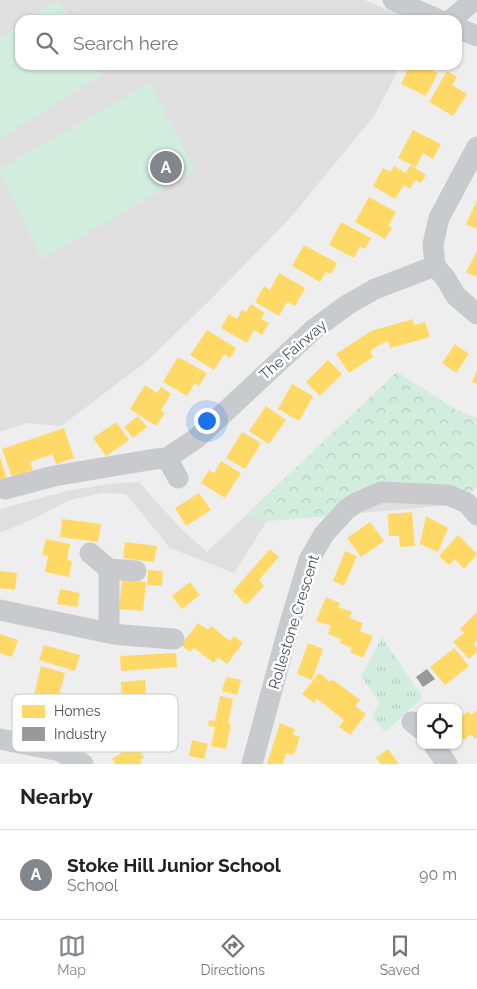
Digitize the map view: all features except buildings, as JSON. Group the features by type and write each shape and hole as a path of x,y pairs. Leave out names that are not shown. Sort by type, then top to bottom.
{"street":[{"path":"457,15 474,0"},
{"path":"399,1 428,15"},
{"path":"462,30 477,36"},
{"path":"477,146 439,218 433,244 435,266 456,296 477,314"},
{"name":"The Fairway","path":"5,489 54,476 167,458 197,438 313,330 347,305 375,289 435,266"},
{"path":"167,458 178,478"},
{"name":"Rollestone Crescent","path":"252,764 309,560 324,534 347,509 382,492 448,495 467,503 477,515"},
{"path":"90,553 109,569 136,571"},
{"path":"109,569 109,633"},
{"path":"0,610 123,636 174,639"},
{"path":"437,749 447,764"},
{"path":"62,752 83,764"}],"shaded area":[{"path":"0,0 364,0 401,15 15,15 15,70 398,70 374,116 290,218 147,361 61,426 27,423 0,432"},
{"path":"397,372 456,410 477,418 477,487 453,505 267,521 234,573 170,548 126,494 102,493 70,500 0,533 0,509 67,491 109,484 139,482 180,528 207,552"}],"green space":[{"path":"59,0 68,15 35,15"},
{"path":"15,28 15,70 98,70 101,76 0,139 0,37"},
{"path":"150,83 195,171 42,259 0,173 0,168"},
{"path":"397,372 456,410 477,418 477,487 465,496 445,487 328,516 267,521 246,515"},
{"path":"382,637 423,698 385,732 372,717 379,702 361,676"}],"place":[{"name":"Stoke Hill Junior School","path":"166,167"}]}
